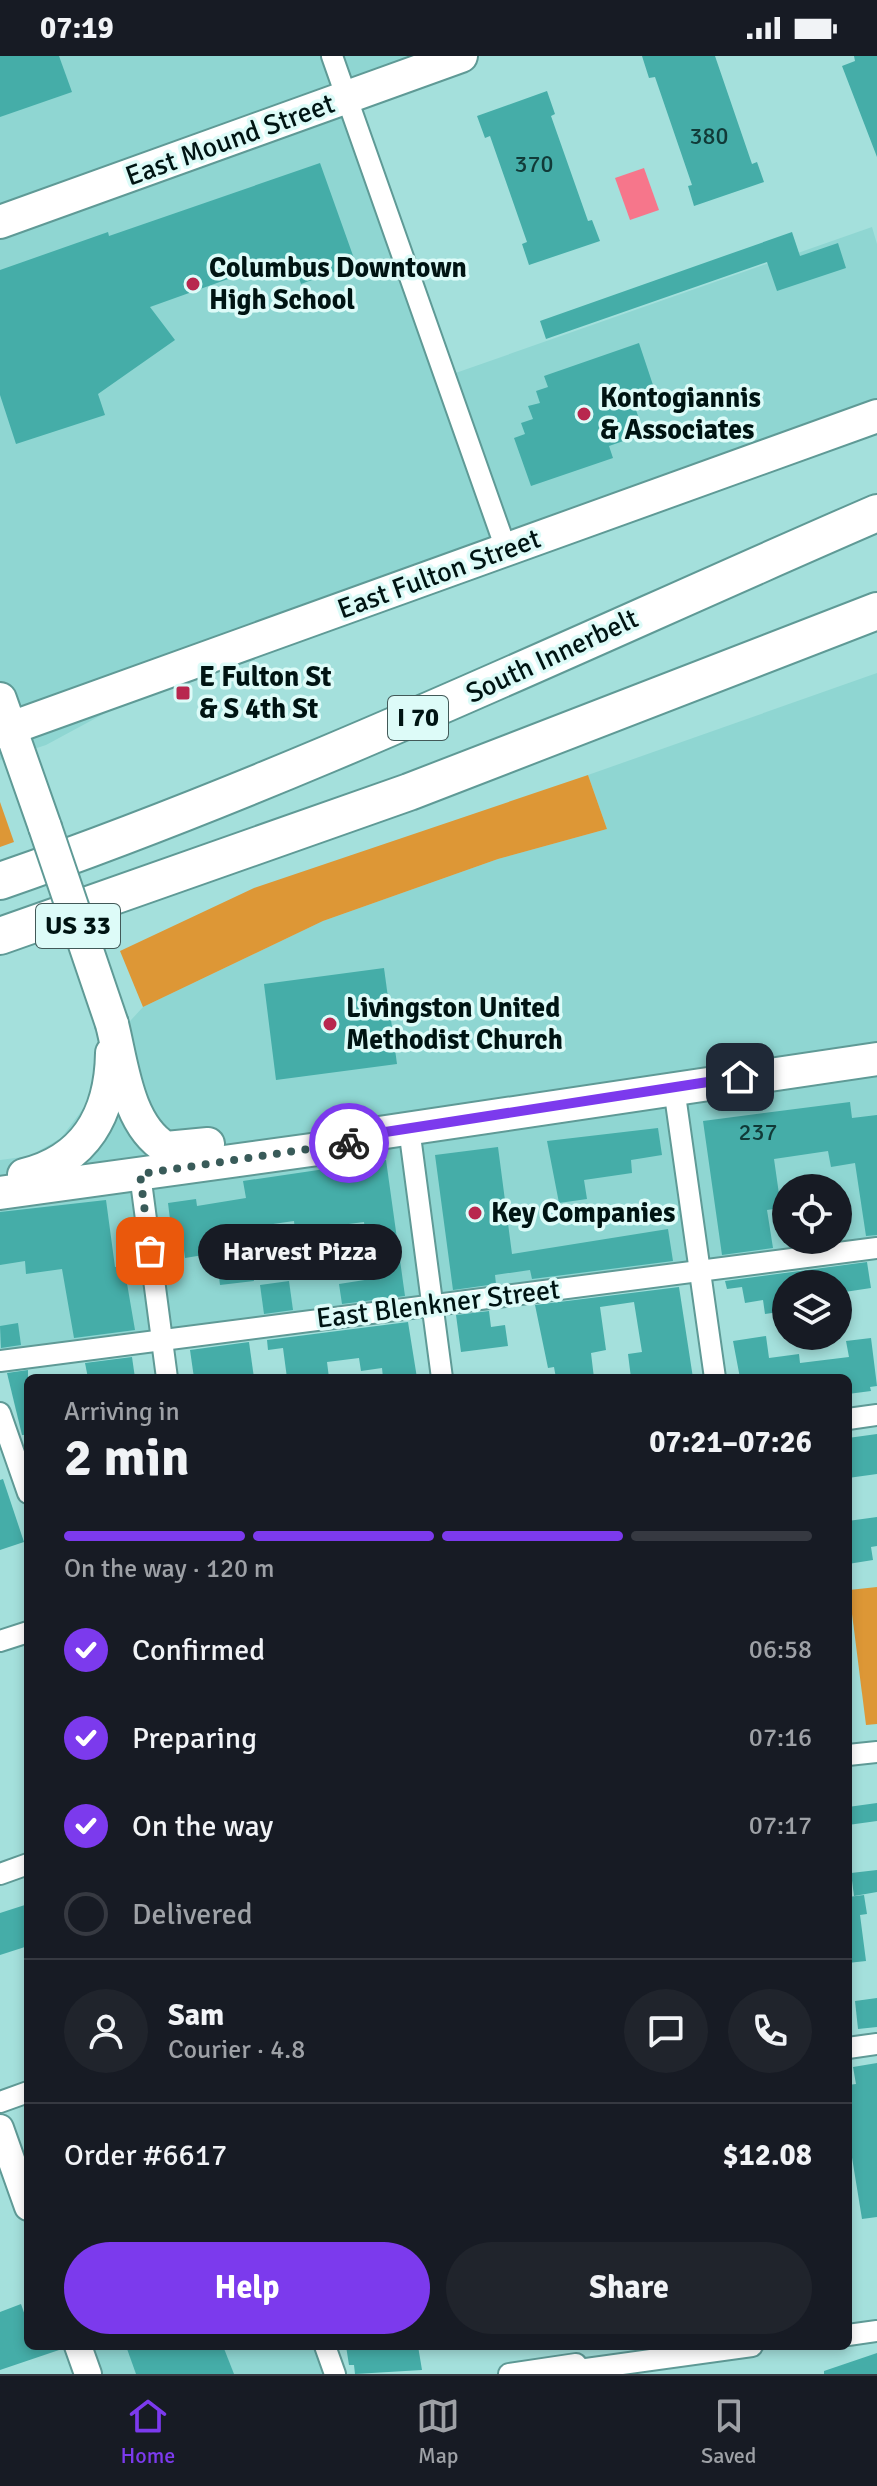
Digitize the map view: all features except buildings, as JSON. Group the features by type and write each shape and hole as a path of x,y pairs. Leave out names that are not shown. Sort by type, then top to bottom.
{"highway":[{"name":"South Innerbelt","path":"0,881 150,827 404,724 548,657 877,513"},
{"name":"I 70","path":"0,936 409,792 810,634 877,611"},
{"path":"810,634 877,622"}],"main road":[{"name":"East Mound Street","path":"0,222 461,56"},
{"name":"East Fulton Street","path":"5,731 877,416"},
{"path":"0,699 5,731"},
{"name":"US 33","path":"5,731 45,827 112,1024 133,1104 147,1131 166,1148 337,1126 394,1130"},
{"path":"8,1182 52,1165 76,1148 101,1116 109,1090 112,1024"},
{"name":"US 33","path":"8,1182 96,1171 135,1174 340,1146 394,1130 877,1059"}],"street":[{"path":"332,56 506,549"},
{"path":"674,1088 714,1374"},
{"path":"394,1130 432,1304 441,1374"},
{"path":"135,1174 166,1374"},
{"name":"East Blenkner Street","path":"0,1361 877,1248"},
{"path":"0,1414 24,1482"},
{"path":"852,1418 877,1415"},
{"path":"0,1641 24,1633"},
{"path":"852,1755 877,1752"},
{"path":"0,1874 24,1865"},
{"path":"852,2047 877,2044"},
{"path":"0,2102 24,2093"},
{"path":"0,2128 24,2196"},
{"path":"852,2334 877,2331"},
{"path":"79,2350 88,2374"},
{"path":"326,2350 335,2374"},
{"path":"509,2374 713,2350"}],"shaded area":[{"path":"0,56 469,56 348,98 447,376 872,227 877,244 877,416 209,657 46,745 0,760"},
{"path":"644,168 659,210 630,220 615,178"},
{"path":"877,673 877,1243 852,1246 852,1174 772,1174 772,1254 795,1254 0,1360 0,1160 30,1156 61,1138 92,1097 98,1056 143,1007 323,921 498,859 607,829 588,775"},
{"path":"588,775 607,829 498,859 323,921 143,1007 120,951 254,888"},
{"path":"0,802 14,842 0,847"},
{"path":"877,1587 877,1724 866,1725 852,1614 852,1590"},
{"path":"78,2350 329,2350 338,2374 87,2374"}],"way so far":[{"path":"150,1251 140,1174 349,1143"}],"place":[{"name":"Columbus Downtown High School","path":"193,284"},
{"name":"Kontogiannis & Associates","path":"584,414"},
{"name":"E Fulton St & S 4th St","path":"183,693"},
{"name":"Livingston United Methodist Church","path":"330,1024"},
{"name":"Key Companies","path":"475,1213"},
{"name":"Harvest Pizza","path":"150,1251"}],"route":[{"path":"349,1143 379,1133 740,1077"}]}
